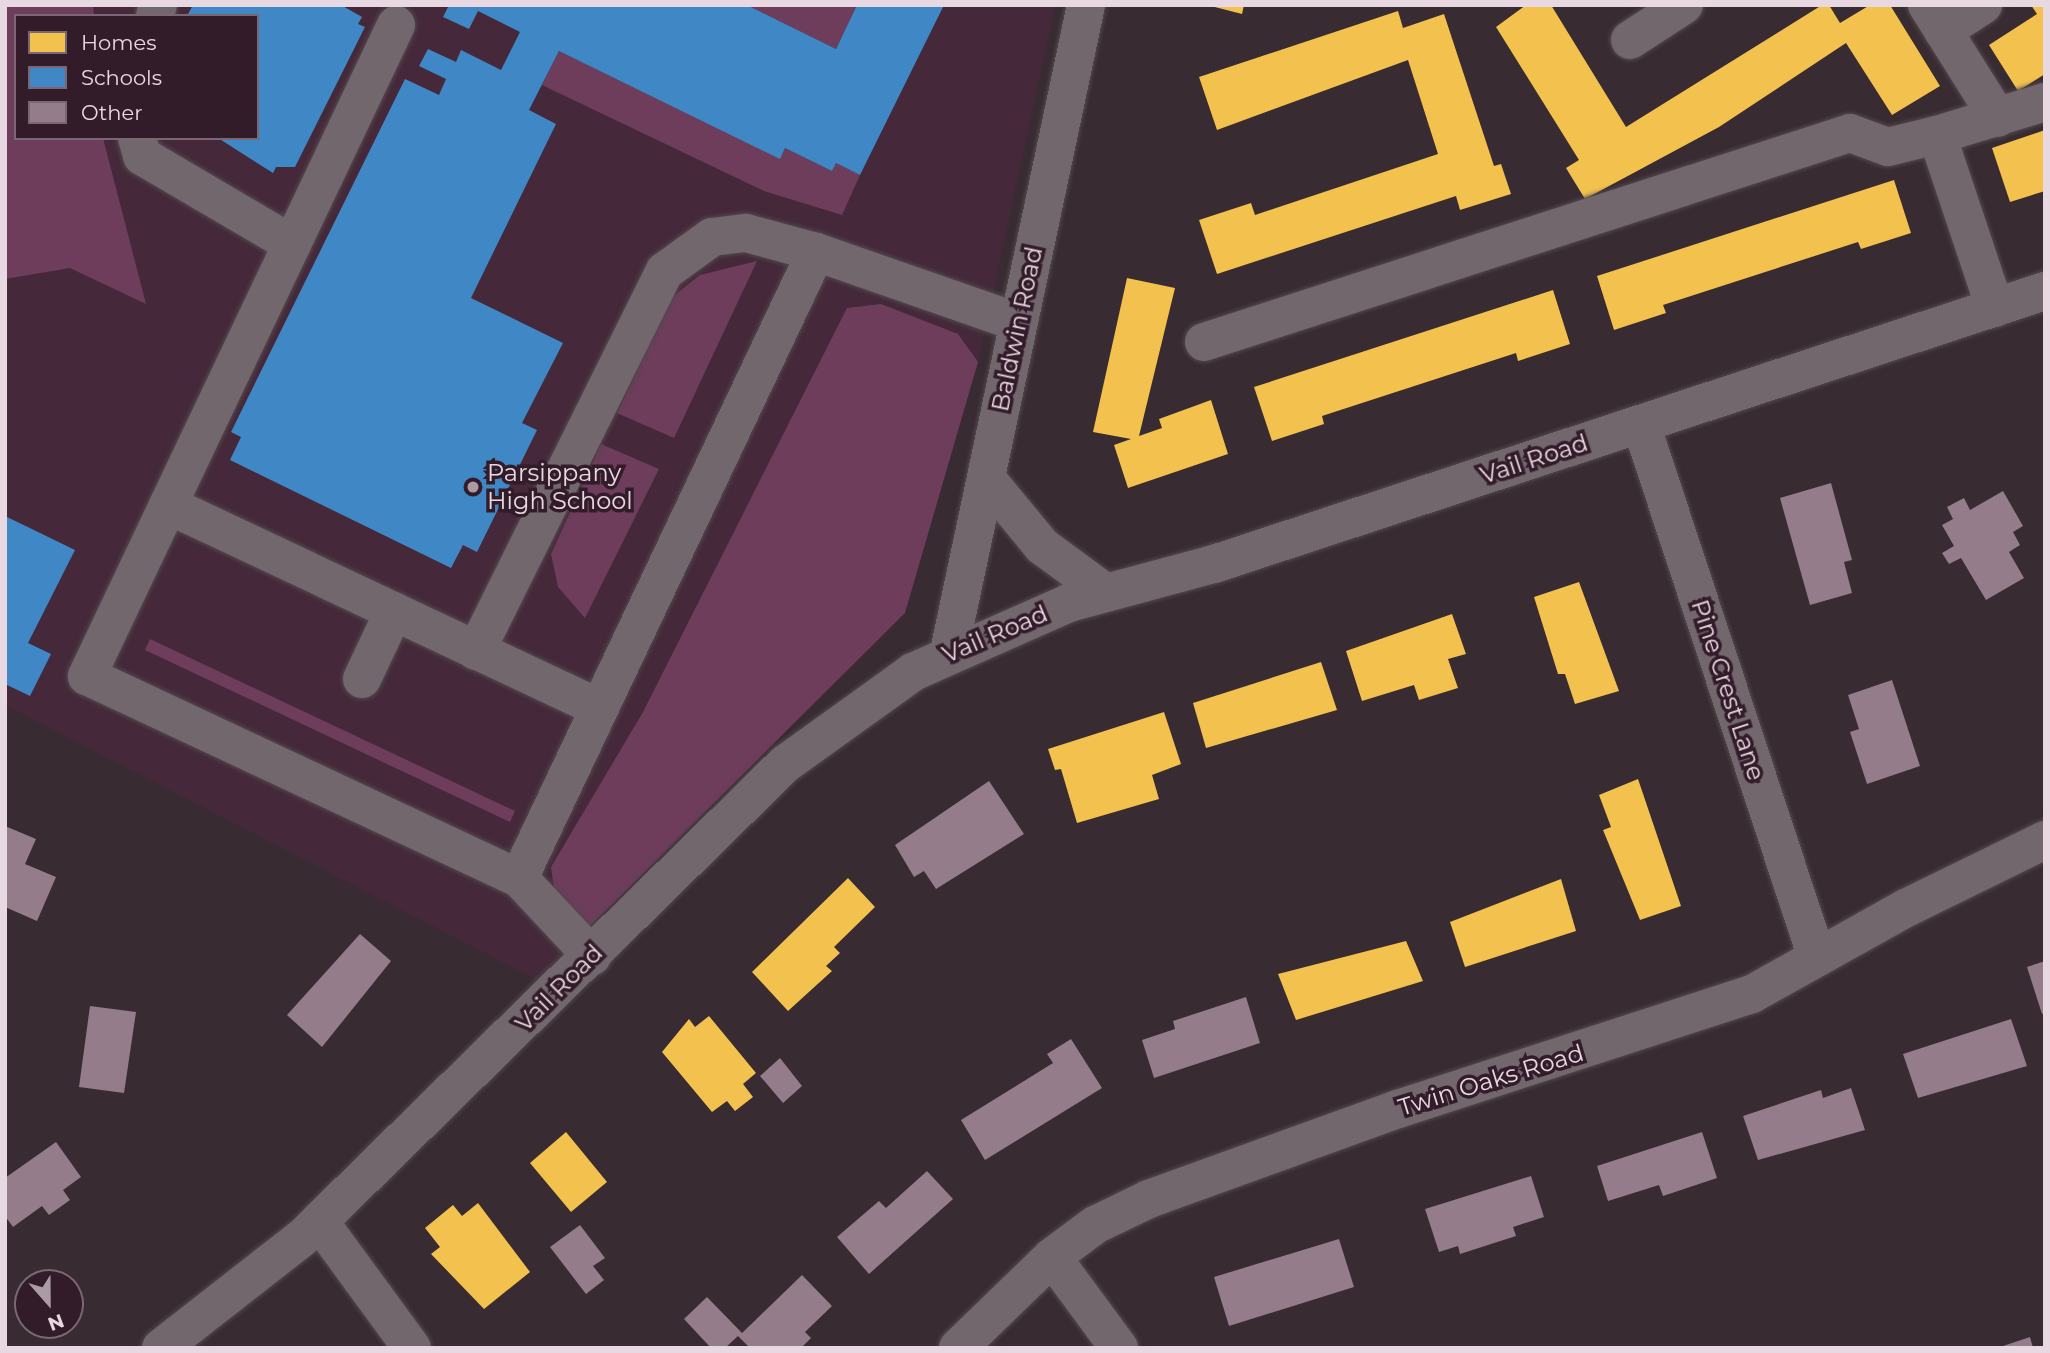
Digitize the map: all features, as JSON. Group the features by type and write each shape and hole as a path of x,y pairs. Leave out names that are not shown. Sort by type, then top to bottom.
{"street":[{"name":"Baldwin Road","path":"949,653 1086,5"},
{"path":"1630,40 1684,5"},
{"path":"1983,5 1936,18 1998,118"},
{"path":"396,25 87,676 519,878 592,956"},
{"path":"1204,342 1850,133 1888,146 1998,118 2045,102"},
{"path":"1937,135 1995,308"},
{"path":"137,140 142,156 292,244"},
{"path":"477,650 665,271 712,237 746,233 816,252 1017,322"},
{"path":"519,878 816,252"},
{"name":"Vail Road","path":"161,1348 319,1221 785,764 851,711 949,653 1023,619 1641,424 2045,292"},
{"name":"Pine Crest Lane","path":"1641,424 1816,955"},
{"path":"986,478 1042,547 1106,593"},
{"path":"168,505 599,708"},
{"path":"362,679 394,611"},
{"name":"Twin Oaks Road","path":"958,1348 1052,1257 1095,1225 1149,1199 1398,1109 1752,994 1816,955 2045,840"},
{"path":"319,1221 412,1348"},
{"path":"1052,1257 1119,1348"}],"shaded area":[{"name":"Parsippany High School","path":"5,5 1055,5 978,362 905,613 537,980 5,705"},
{"path":"5,5 93,5 94,14 14,14 14,140 104,140 146,304 70,268 5,279"},
{"path":"747,5 857,5 836,49"},
{"path":"559,51 780,158 785,148 832,171 836,163 860,175 842,215 764,191 542,85"},
{"path":"757,261 674,438 617,413 672,297 700,275"},
{"path":"881,304 958,334 978,362 905,613 589,927 554,889 551,867 643,712 847,308"},
{"path":"601,444 659,469 585,618 558,587 551,554"},
{"path":"150,639 515,811 510,822 145,650"}],"building: Homes":[{"path":"1207,5 1244,5 1242,14"},
{"path":"1526,5 1551,5 1626,127 1822,5 1829,5 1840,23 1870,5 1890,5 1940,86 1892,115 1846,43 1719,127 1585,199 1566,168 1579,160 1496,27"},
{"path":"2031,5 2045,5 2045,74 2018,91 1989,45 2037,14"},
{"path":"1398,11 1403,28 1444,14 1494,166 1501,164 1511,194 1460,210 1456,196 1217,274 1199,220 1251,203 1255,215 1438,154 1408,60 1217,130 1199,77"},
{"path":"2045,130 2045,191 2010,202 1992,148"},
{"path":"1894,180 1911,233 1861,249 1858,242 1663,305 1666,313 1614,330 1597,276"},
{"path":"1127,278 1175,288 1139,436 1162,428 1159,419 1211,400 1228,454 1128,488 1114,445 1131,439 1093,432"},
{"path":"1553,290 1570,344 1518,361 1516,353 1322,416 1324,424 1272,441 1254,387"},
{"path":"1579,582 1619,691 1575,704 1565,674 1558,674 1534,597"},
{"path":"1452,614 1466,654 1448,659 1458,688 1419,700 1414,685 1362,701 1346,651"},
{"path":"1321,662 1337,710 1206,748 1193,703"},
{"path":"1164,712 1181,764 1152,775 1159,799 1077,823 1061,769 1055,770 1048,749"},
{"path":"1638,779 1681,906 1640,920 1603,830 1611,827 1599,795"},
{"path":"848,878 875,907 834,947 840,953 826,966 832,971 788,1011 752,972"},
{"path":"1561,879 1576,931 1465,967 1450,922"},
{"path":"1406,941 1423,981 1296,1020 1278,974"},
{"path":"709,1016 756,1073 743,1084 753,1097 735,1111 727,1101 712,1112 662,1052 689,1019 695,1027"},
{"path":"566,1132 607,1182 571,1212 530,1163"},
{"path":"478,1203 530,1272 484,1309 431,1254 440,1247 425,1228 453,1205 462,1216"}],"building: Schools":[{"path":"193,5 341,5 362,17 358,24 365,27 295,167 276,167 273,173 221,140 259,140 259,14 188,14"},
{"name":"Parsippany High School","path":"449,5 747,5 836,49 857,5 944,5 860,175 836,163 832,171 785,148 780,159 559,51 529,110 556,124 471,298 563,343 522,423 537,430 477,552 463,545 451,568 230,460 241,437 231,432 405,79 439,95 446,79 419,66 428,49 456,62 461,50 501,70 520,32 478,11 469,29 443,17"},
{"path":"5,516 75,550 28,643 51,654 30,696 5,684"}],"building: Other":[{"path":"1831,483 1852,560 1844,562 1852,593 1810,605 1780,498"},
{"path":"2003,491 2023,526 2013,532 2020,545 2009,552 2024,578 1986,600 1961,558 1949,564 1942,553 1954,546 1942,525 1953,519 1947,507 1964,498 1970,510"},
{"path":"1892,680 1920,766 1867,784 1850,732 1859,729 1848,695"},
{"path":"989,781 1024,834 936,889 924,871 914,877 895,845"},
{"path":"5,826 36,839 25,864 56,877 37,921 5,907"},
{"path":"360,934 391,961 322,1047 287,1015"},
{"path":"2045,961 2045,1013 2042,1014 2027,967"},
{"path":"1246,997 1260,1043 1154,1078 1142,1040 1175,1029 1173,1021"},
{"path":"90,1006 136,1012 124,1093 79,1087"},
{"path":"2011,1019 2027,1066 1918,1098 1903,1054"},
{"path":"1071,1039 1102,1088 985,1160 961,1120 1053,1063 1047,1054"},
{"path":"780,1058 802,1086 783,1103 760,1076"},
{"path":"1851,1088 1865,1130 1758,1160 1743,1116 1821,1090 1823,1098"},
{"path":"1702,1132 1717,1178 1663,1196 1659,1185 1608,1201 1597,1166"},
{"path":"56,1142 81,1177 63,1190 70,1200 49,1215 42,1206 13,1227 5,1216 5,1178"},
{"path":"927,1171 953,1199 869,1274 837,1237 879,1201 886,1208"},
{"path":"1531,1176 1544,1217 1513,1227 1516,1236 1460,1254 1458,1246 1439,1252 1425,1209"},
{"path":"580,1225 605,1258 593,1266 604,1280 586,1294 550,1247"},
{"path":"1339,1239 1354,1287 1229,1326 1214,1277"},
{"path":"802,1275 832,1306 805,1332 811,1338 801,1348 750,1348 738,1336 725,1348 711,1348 684,1319 707,1297 742,1333"},
{"path":"2030,1337 2033,1348 2000,1348 2000,1347"}],"place":[{"name":"Parsippany High School","path":"473,487"}]}
